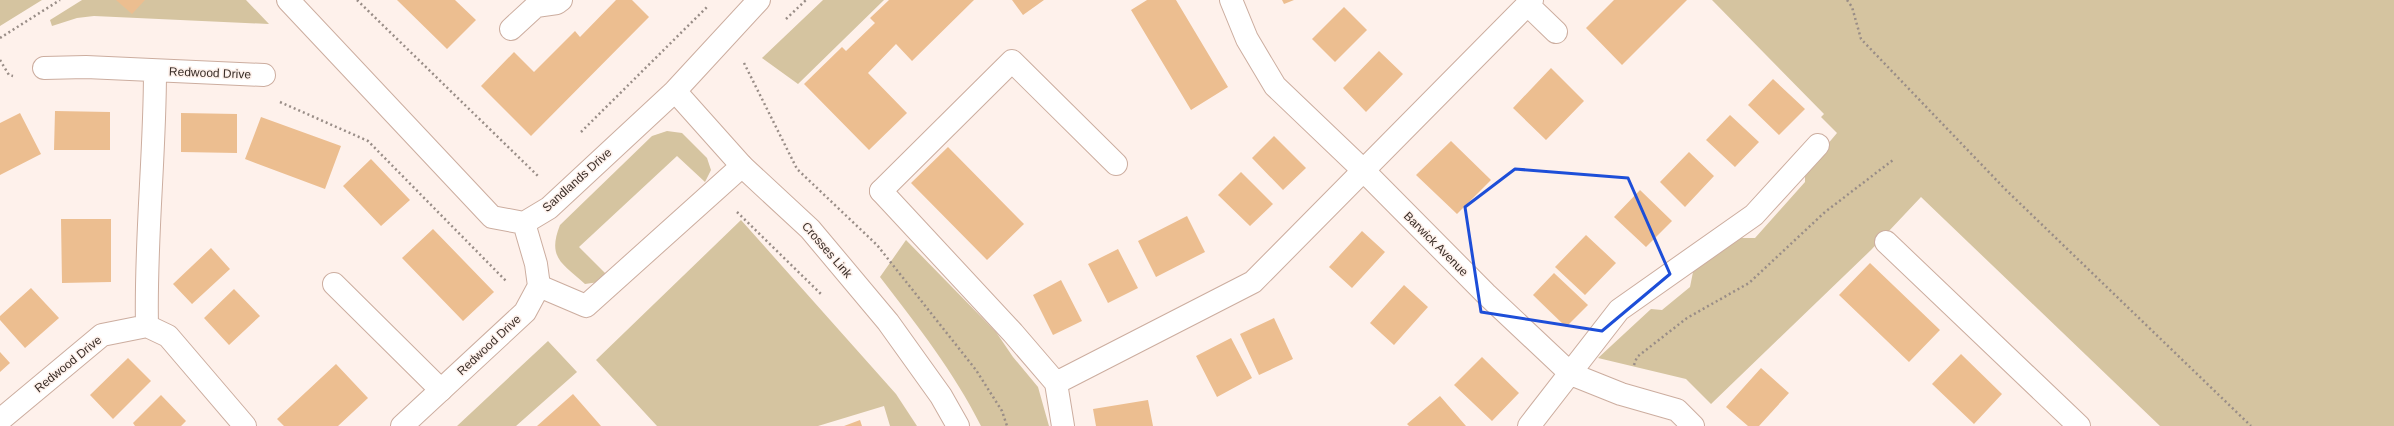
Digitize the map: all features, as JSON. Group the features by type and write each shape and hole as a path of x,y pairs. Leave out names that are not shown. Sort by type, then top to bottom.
{"street":[{"path":"288,0 492,217 524,223 536,264 540,286 586,306 742,166"},
{"path":"511,29 534,3 557,3 561,0"},
{"name":"Sandlands Drive","path":"524,223 549,208 674,91 759,0"},
{"name":"Barwick Avenue","path":"1231,0 1247,39 1275,86 1363,170 1486,294 1570,374 1621,394 1677,410 1693,426"},
{"path":"1056,383 1253,282 1530,2 1556,32"},
{"path":"1063,426 1056,383 1013,333 881,191 1012,61 1116,164"},
{"name":"Redwood Drive","path":"44,68 86,67 264,75"},
{"name":"Redwood Drive","path":"0,420 102,335 147,326 146,270 155,125 155,71"},
{"name":"Crosses Link","path":"674,91 742,166 810,229 888,322 941,396 958,426"},
{"path":"1529,426 1619,310 1754,214 1818,145"},
{"path":"1886,242 2079,426"},
{"path":"334,284 441,390"},
{"name":"Redwood Drive","path":"402,426 525,312 540,286"},
{"path":"147,326 168,336 245,426"}],"path":[{"path":"0,38 60,0"},
{"path":"357,0 538,176 543,170"},
{"path":"576,138 714,0"},
{"path":"1847,0 1852,7 1861,39 2005,190 2251,426"},
{"path":"273,98 368,141 510,284"},
{"path":"1621,394 1637,357 1687,318 1749,283 1825,212 1893,160"},
{"path":"732,207 826,299"}],"highlighted area":[{"path":"1515,169 1628,178 1670,274 1602,331 1481,312 1465,207"}],"shaded area":[{"path":"0,0 42,0 0,26"},
{"path":"82,0 246,0 269,24 94,16 77,18 52,26 50,20"},
{"path":"823,0 884,0 798,84 762,58"},
{"path":"1712,0 2394,0 2394,426 2160,426 1921,197 1871,250 1711,404 1686,379 1598,358 1651,309 1662,310 1690,287 1693,272 1734,238 1755,238 1805,182 1805,171 1837,133 1821,117 1824,114"},
{"path":"667,131 682,133 707,158 711,170 705,182 677,156 579,247 608,276 599,282 585,284 564,265 556,253 556,236 560,225 652,136"},
{"path":"741,220 896,394 917,426 890,426 884,406 818,426 657,426 596,360"},
{"path":"906,240 996,332 1013,357 1038,387 1049,426 981,426 947,368 880,277"},
{"path":"548,341 577,372 516,426 457,426"}],"building":[{"path":"116,0 145,0 132,14"},
{"path":"397,0 455,0 476,20 447,49"},
{"path":"616,0 632,0 649,17 531,136 481,86 514,52 534,72 575,31 580,37"},
{"path":"889,0 974,0 912,61 896,44 868,73 907,113 869,150 804,84 842,47 846,51 875,23 870,18"},
{"path":"1012,0 1044,0 1023,15"},
{"path":"1147,0 1176,0 1228,87 1191,110 1131,10"},
{"path":"1282,0 1294,0 1284,4"},
{"path":"1614,0 1687,0 1622,65 1586,28"},
{"path":"1344,7 1367,30 1335,62 1312,39"},
{"path":"1379,51 1403,74 1366,112 1343,88"},
{"path":"1551,68 1584,101 1546,140 1513,108"},
{"path":"1773,79 1805,109 1779,135 1748,105"},
{"path":"55,111 110,112 110,150 54,150"},
{"path":"20,113 41,154 0,175 0,123"},
{"path":"181,113 237,114 237,153 181,152"},
{"path":"1730,115 1759,142 1735,167 1706,140"},
{"path":"261,117 341,146 325,189 245,159"},
{"path":"1274,136 1306,168 1283,190 1252,158"},
{"path":"1451,141 1491,180 1457,214 1416,175"},
{"path":"948,147 1024,224 987,260 911,183"},
{"path":"1689,152 1714,176 1685,207 1660,182"},
{"path":"371,159 410,200 381,226 343,186"},
{"path":"1241,172 1273,204 1250,226 1218,195"},
{"path":"1640,190 1672,221 1646,247 1614,217"},
{"path":"1187,216 1205,252 1156,277 1138,241"},
{"path":"61,219 111,219 111,282 62,283"},
{"path":"433,229 494,292 463,321 402,258"},
{"path":"1362,231 1385,252 1352,288 1329,267"},
{"path":"1586,235 1616,263 1585,295 1555,267"},
{"path":"211,248 230,269 192,304 173,284"},
{"path":"1118,249 1138,288 1108,303 1088,264"},
{"path":"1870,263 1940,330 1909,362 1839,295"},
{"path":"1554,273 1588,305 1566,327 1533,295"},
{"path":"1061,280 1082,321 1053,335 1033,295"},
{"path":"1404,285 1428,307 1394,345 1370,323"},
{"path":"31,288 59,318 25,348 0,320 0,316"},
{"path":"234,289 260,316 229,345 204,318"},
{"path":"1274,318 1293,359 1259,375 1240,334"},
{"path":"1231,338 1252,378 1217,397 1196,356"},
{"path":"0,352 10,363 0,372"},
{"path":"1961,354 2002,394 1974,424 1932,384"},
{"path":"1482,357 1519,393 1492,421 1454,385"},
{"path":"128,358 151,381 113,419 90,395"},
{"path":"336,364 368,398 338,426 284,426 277,419"},
{"path":"1761,368 1789,393 1759,426 1748,426 1726,407"},
{"path":"573,394 601,426 537,426"},
{"path":"161,395 186,421 181,426 135,426 133,423"},
{"path":"1440,396 1466,426 1409,426 1407,424"},
{"path":"1148,400 1153,426 1096,426 1093,409"},
{"path":"860,420 862,426 844,426"}]}
